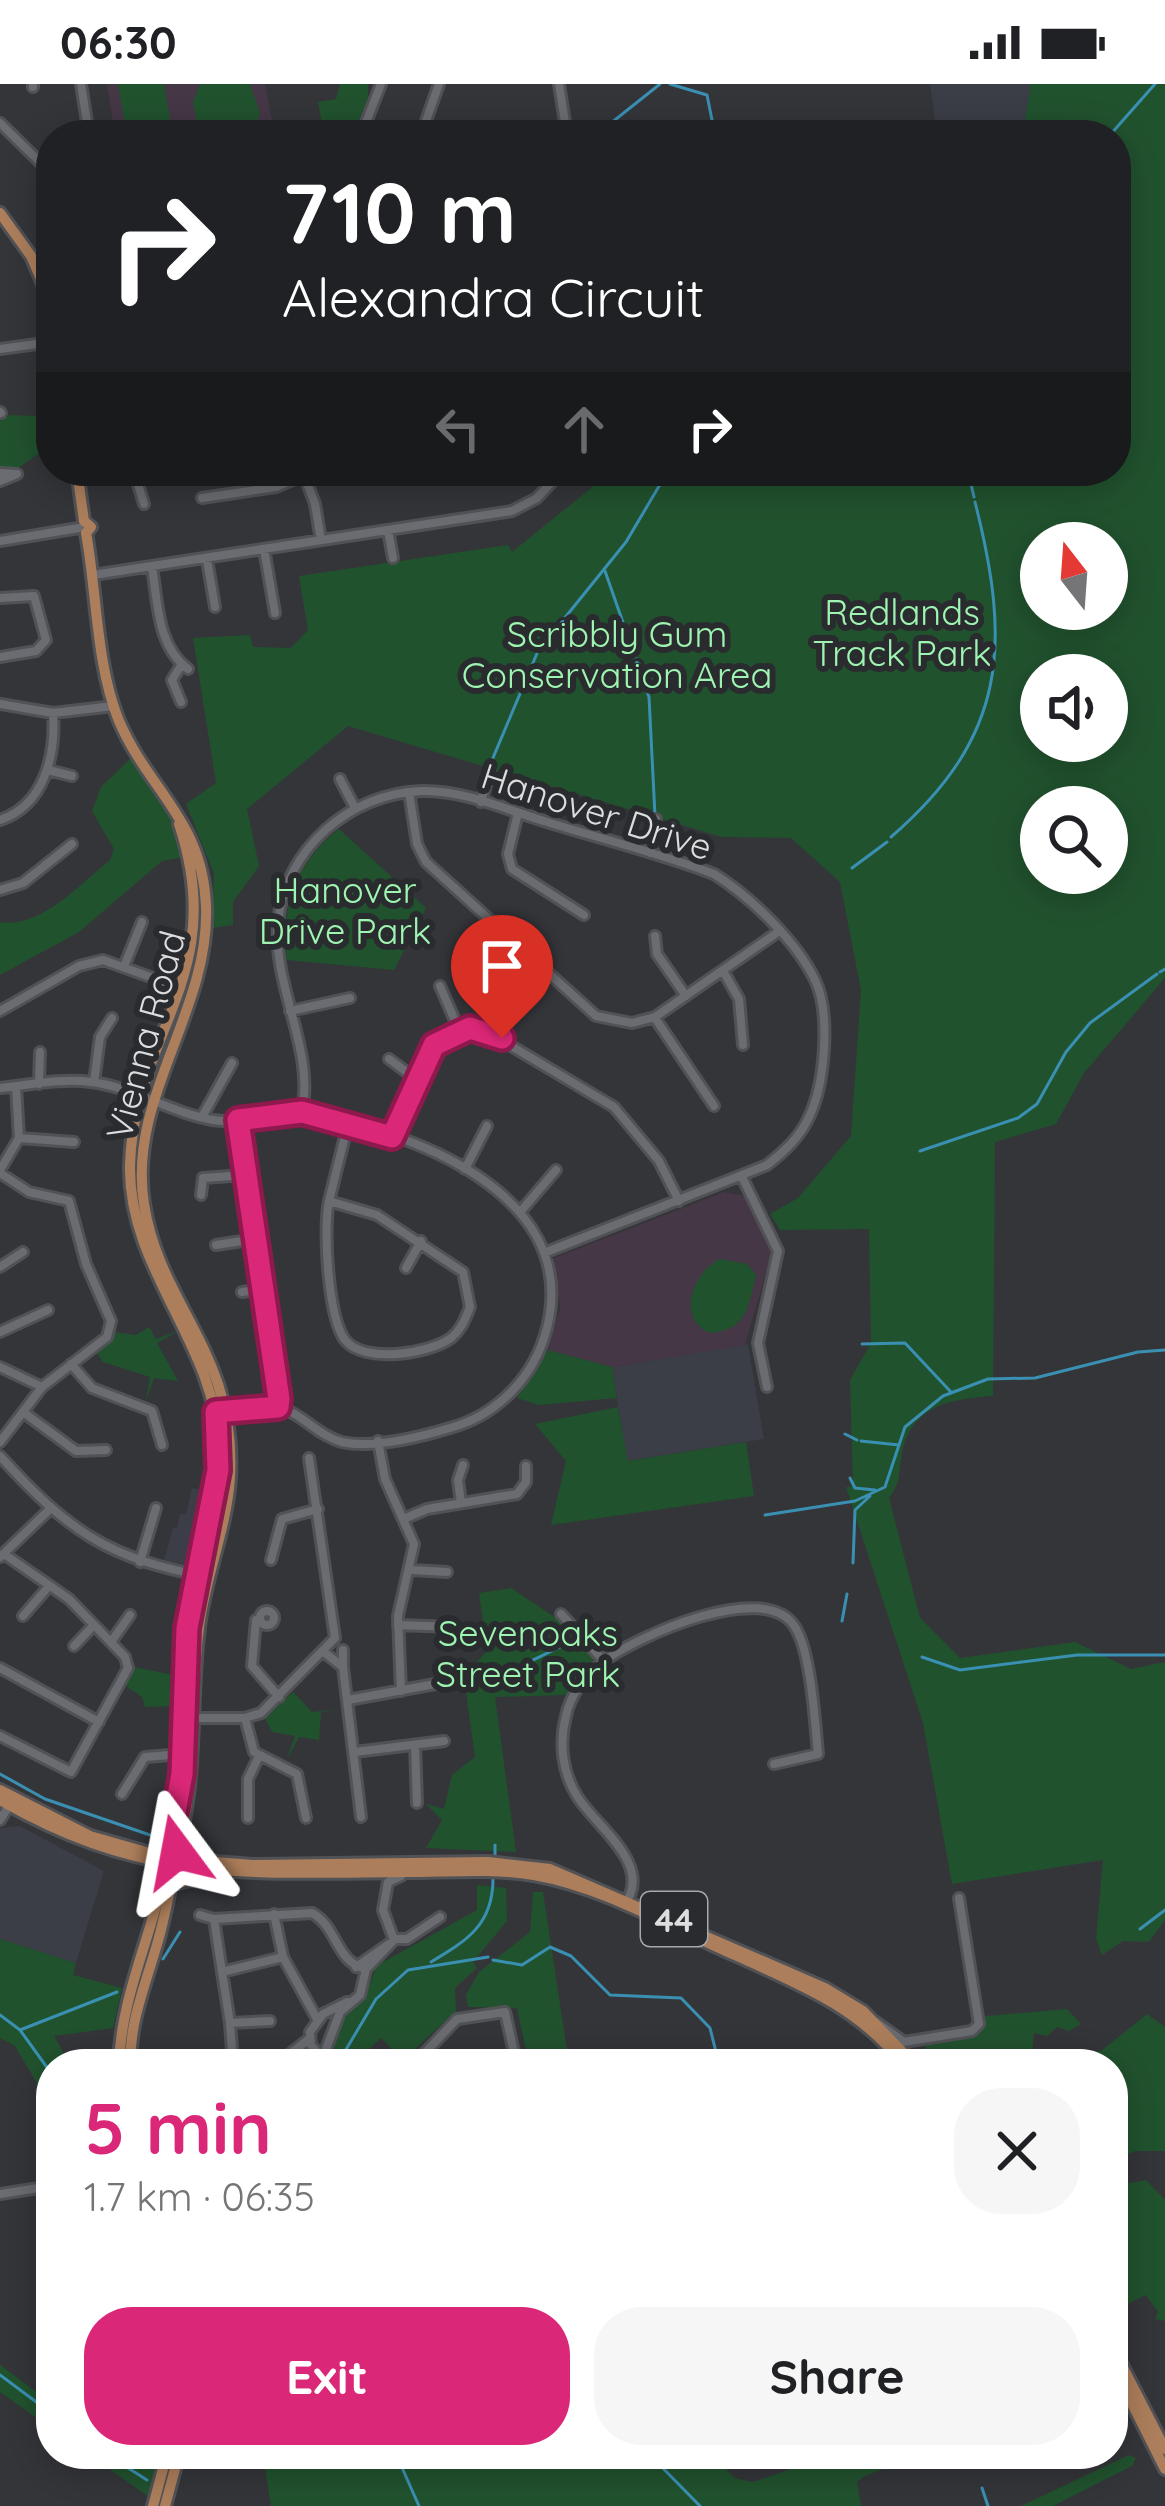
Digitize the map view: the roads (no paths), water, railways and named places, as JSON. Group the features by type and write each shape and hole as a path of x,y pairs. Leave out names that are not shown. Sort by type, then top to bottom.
{"main road":[{"path":"0,213 36,266"},
{"name":"Vienna Road","path":"80,486 114,706 190,832 204,882 206,926 189,990 146,1099 130,1166 136,1220 148,1256 221,1411 189,1754 170,1863"},
{"name":"44","path":"5,1799 128,1849 219,1873 530,1874 624,1900 830,1999 894,2049"},
{"name":"44","path":"5,1799 72,1838 150,1863 510,1863 565,1873 826,1988 875,2021 898,2049"},
{"path":"128,1849 157,1845 177,1833 194,1862"},
{"path":"150,1863 159,1895"},
{"path":"132,2049 135,2018 170,1885 170,1863"},
{"path":"121,2049 125,2010 170,1863"},
{"path":"170,1885 219,1873"},
{"path":"1128,2381 1165,2469"},
{"path":"1128,2389 1165,2449"},
{"path":"153,2506 163,2469"},
{"path":"165,2506 175,2469"}],"street":[{"path":"81,84 87,120"},
{"path":"367,120 378,84"},
{"path":"426,120 439,84"},
{"path":"559,84 565,120"},
{"path":"0,123 36,158"},
{"path":"0,350 36,344"},
{"path":"139,486 144,504"},
{"path":"202,498 278,486"},
{"path":"306,486 320,540"},
{"path":"93,575 520,509 545,486"},
{"path":"0,541 83,527"},
{"path":"388,530 393,558"},
{"path":"264,549 275,613"},
{"path":"208,560 215,607"},
{"path":"152,566 163,634 185,667 172,680 181,702"},
{"path":"0,598 34,596 46,640 35,651 0,657"},
{"path":"0,704 53,713 114,706"},
{"path":"0,820 20,809 48,770 56,748 53,713"},
{"path":"48,770 72,776"},
{"path":"481,802 490,770"},
{"path":"340,779 355,808"},
{"path":"409,792 417,844 458,893 596,1016 632,1023 655,1018 778,932"},
{"name":"Hanover Drive","path":"302,1112 305,1088 277,943 282,897 302,855 355,808 409,792 481,802 650,854 732,886 812,974 821,997 817,1091 794,1142 767,1165 742,1177 544,1253"},
{"path":"518,813 508,854 512,869 584,915"},
{"path":"650,854 656,819"},
{"path":"0,890 23,883 72,844"},
{"path":"125,964 142,922"},
{"path":"655,936 657,954 686,996"},
{"path":"0,1011 91,961 125,964 189,990"},
{"path":"723,971 739,999 743,1045"},
{"path":"440,986 459,1030"},
{"path":"290,1011 350,998"},
{"path":"94,1082 100,1037 112,1018"},
{"path":"655,1018 714,1106"},
{"path":"392,1137 434,1045 459,1030 490,1031 614,1107 659,1161 679,1201"},
{"path":"39,1084 40,1052"},
{"path":"389,1060 416,1078"},
{"path":"202,1117 232,1063"},
{"path":"0,1088 94,1082 202,1117 238,1120 302,1112 392,1137 465,1169 521,1211 544,1253 549,1320 540,1350 520,1382 472,1421 378,1441 331,1438 278,1407 221,1411"},
{"path":"0,1442 27,1414 42,1388 107,1337 112,1321 86,1264 73,1208 61,1197 29,1192 0,1172 19,1138 16,1086"},
{"path":"238,1120 278,1407"},
{"path":"328,1202 377,1215 450,1259 468,1282 470,1306 464,1324 434,1346 361,1352 345,1340 326,1245 328,1202 348,1124"},
{"path":"465,1169 487,1126"},
{"path":"19,1138 74,1142"},
{"path":"521,1211 556,1170"},
{"path":"201,1195 201,1179 245,1175"},
{"path":"742,1177 778,1251 758,1343 767,1387"},
{"path":"216,1245 256,1239"},
{"path":"406,1268 421,1241"},
{"path":"0,1268 23,1252"},
{"path":"242,1292 263,1289"},
{"path":"0,1332 48,1310"},
{"path":"71,1364 92,1388 152,1411 162,1445"},
{"path":"0,1367 42,1388"},
{"path":"27,1414 76,1451 106,1450"},
{"path":"378,1441 385,1479 414,1544 398,1625 401,1691"},
{"path":"0,1456 49,1510 100,1546 140,1562 203,1576"},
{"path":"190,1718 245,1718 279,1697 325,1653 337,1628 309,1458"},
{"path":"461,1503 458,1480 463,1465"},
{"path":"406,1518 521,1492 526,1466"},
{"path":"140,1562 156,1508"},
{"path":"271,1560 281,1519 318,1509"},
{"path":"0,1736 71,1772 128,1668 94,1625 49,1586 2,1555 49,1510"},
{"path":"412,1570 447,1572"},
{"path":"23,1616 49,1586"},
{"path":"624,1900 629,1869 624,1853 578,1798 562,1754 570,1703 604,1660 722,1611 760,1606 780,1612 796,1628 803,1646 817,1757 774,1763"},
{"path":"561,1614 604,1660"},
{"path":"111,1642 130,1616"},
{"path":"256,1620 252,1666 279,1697"},
{"path":"74,1646 94,1625"},
{"path":"398,1625 452,1627"},
{"path":"343,1650 361,1817"},
{"path":"325,1653 343,1667"},
{"path":"0,1668 99,1722"},
{"path":"348,1700 468,1678"},
{"path":"245,1718 250,1747 297,1774 307,1818"},
{"path":"355,1752 444,1741"},
{"path":"415,1745 417,1803"},
{"path":"122,1794 145,1756 189,1754"},
{"path":"248,1818 248,1779 259,1756"},
{"path":"0,1820 5,1799"},
{"path":"394,1939 383,1910 393,1877 450,1872"},
{"path":"311,1873 371,1877 380,1882 385,1894"},
{"path":"875,2021 904,2042 971,2031 979,2024 959,1898"},
{"path":"200,1915 214,1919 320,1917 361,1968"},
{"path":"274,1915 283,1957 318,2015"},
{"path":"324,2049 340,2012 358,1996 361,1968 394,1939 407,1939 440,1917"},
{"path":"214,1919 232,2049"},
{"path":"222,1972 283,1957"},
{"path":"296,2049 309,2039 318,2015 358,1996"},
{"path":"433,2049 457,2019 501,2012 511,2018 514,2049"},
{"path":"230,2023 270,2021"},
{"path":"309,2039 318,2049"},
{"path":"913,2049 920,2040"},
{"path":"0,2194 36,2188"}],"waterway":[{"path":"615,120 660,84"},
{"path":"670,84 707,95 712,120"},
{"path":"1123,120 1155,84"},
{"path":"490,765 538,651 626,542 659,486"},
{"path":"971,486 974,497"},
{"path":"891,837 959,762 990,685 994,600 975,502"},
{"path":"605,571 649,697 655,816"},
{"path":"852,868 887,842"},
{"path":"1160,972 1165,969"},
{"path":"920,1151 1018,1118 1037,1104 1066,1052 1090,1023 1157,974"},
{"path":"862,1344 905,1343 950,1391"},
{"path":"765,1515 855,1501 885,1487 905,1427 943,1396 988,1379 1035,1378 1138,1352 1165,1350"},
{"path":"845,1434 857,1440"},
{"path":"861,1441 899,1445"},
{"path":"850,1478 855,1488 875,1490"},
{"path":"853,1563 855,1510 870,1496"},
{"path":"842,1621 847,1594"},
{"path":"490,1681 566,1644"},
{"path":"922,1657 960,1670 1077,1655 1165,1655"},
{"path":"0,1774 45,1799 150,1835"},
{"path":"495,1845 495,1856"},
{"path":"431,1962 476,1929 489,1908 493,1879"},
{"path":"1140,1929 1165,1910"},
{"path":"163,1959 180,1932"},
{"path":"493,1960 522,1965 550,1947 571,1956 610,1995 681,1998 710,2028 715,2049"},
{"path":"346,2049 376,1999 408,1970 488,1957"},
{"path":"20,2030 117,1992"},
{"path":"0,2015 20,2030 36,2052"},
{"path":"0,2375 36,2402"},
{"path":"130,2469 147,2480"},
{"path":"403,2469 419,2506"},
{"path":"664,2469 700,2506"},
{"path":"982,2488 988,2506"}],"park label":[{"name":"Redlands Track Park","path":"902,632"},
{"name":"Scribbly Gum Conservation Area","path":"617,654"},
{"name":"Hanover Drive Park","path":"345,910"},
{"name":"Sevenoaks Street Park","path":"528,1652"}]}
